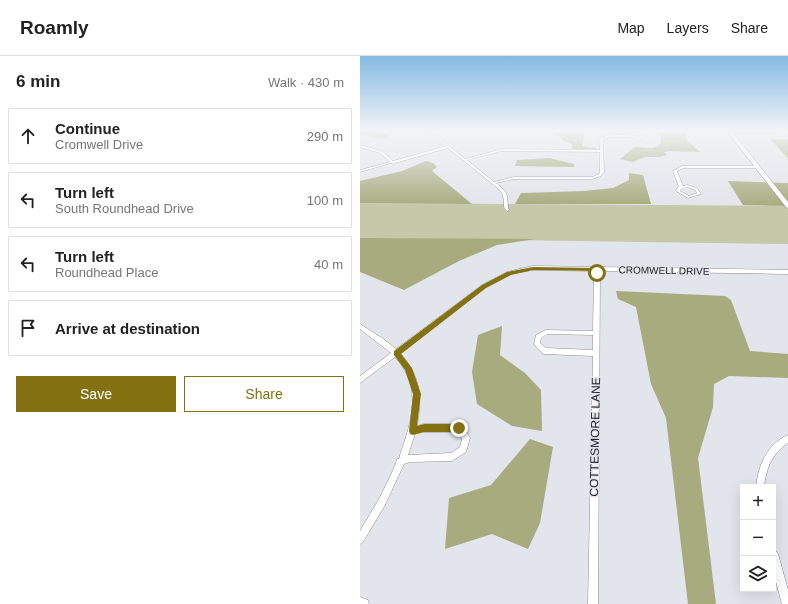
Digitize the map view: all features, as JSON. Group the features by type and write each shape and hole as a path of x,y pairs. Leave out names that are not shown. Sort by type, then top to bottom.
{"main road":[{"path":"748,156 788,206"}],"street":[{"path":"385,156 393,162"},
{"path":"360,171 417,156"},
{"path":"459,156 506,195 505,205 507,210"},
{"path":"464,160 481,156"},
{"path":"493,183 514,178 592,178 600,175 602,172 601,156"},
{"path":"681,187 694,187 698,190 699,194 692,197 681,195 678,191 681,187 675,171 683,167 757,168"},
{"name":"CROMWELL DRIVE","path":"360,380 484,286 500,277 533,268 788,272"},
{"name":"COTTESMORE LANE","path":"593,604 597,270"},
{"path":"360,326 397,353 408,368 417,394 413,431 385,499 360,539"},
{"path":"596,333 546,332 538,337 537,344 544,350 596,353"},
{"path":"400,462 410,458 452,457 463,449 466,438 459,428 424,428 413,431"},
{"path":"761,484 764,466 771,453 780,443 788,439"},
{"path":"774,556 787,604"},
{"path":"360,602 364,604"}],"green space":[{"path":"624,156 665,156 645,157 633,162 620,159"},
{"path":"549,158 574,164 574,167 515,166 517,160"},
{"path":"426,161 433,163 437,167 432,171 472,204 360,203 360,181 402,171"},
{"path":"629,173 643,175 651,204 515,204 521,193 584,191 613,188 629,180"},
{"path":"728,181 788,183 788,206 743,205"},
{"path":"360,203 788,206 788,244 360,238"},
{"path":"360,238 535,239 497,245 459,261 404,290 360,272"},
{"path":"616,291 725,296 731,300 750,351 788,354 788,378 729,376 714,384 713,407 698,458 716,604 688,604 666,418 651,384 636,307 618,299"},
{"path":"502,326 500,355 525,373 541,390 542,431 512,426 477,404 472,372 478,335"},
{"path":"530,439 553,447 540,523 528,549 492,534 445,549 449,498 491,485"}],"route":[{"path":"459,428 424,428 413,431 417,394 414,380 408,368 397,353 484,286 509,273 533,268 597,270 597,273"}]}
